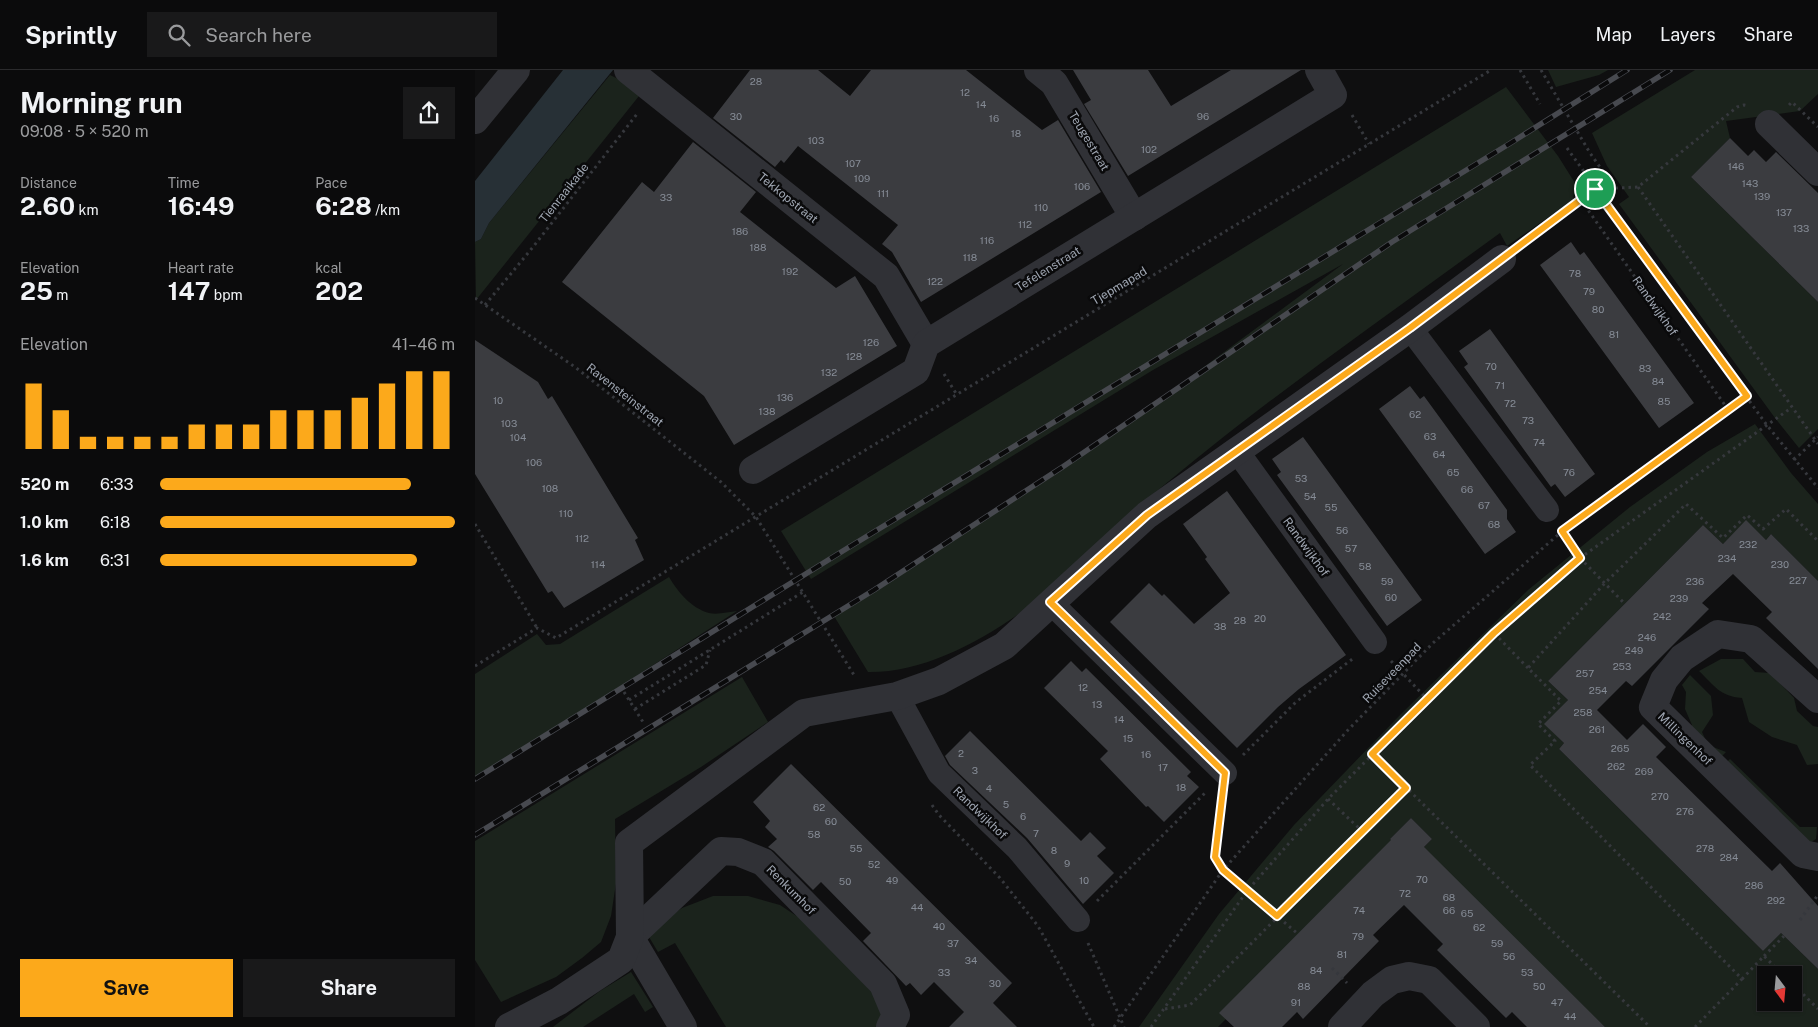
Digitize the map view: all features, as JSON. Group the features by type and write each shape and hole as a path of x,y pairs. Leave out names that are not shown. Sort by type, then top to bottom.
{"street":[{"path":"475,120 516,70"},
{"name":"Tekkopstraat","path":"628,70 886,276 926,344"},
{"name":"Teugestraat","path":"1037,70 1054,83 1134,217"},
{"path":"1319,70 1333,95"},
{"name":"Tefelenstraat","path":"926,344 1333,95"},
{"path":"1769,124 1818,172"},
{"path":"897,696 939,680 1005,646 1050,602 1147,515 1410,328 1502,259"},
{"path":"1410,328 1547,510"},
{"path":"753,470 916,371 926,344"},
{"name":"Randwijkhof","path":"1237,451 1375,642"},
{"path":"1050,602 1225,773"},
{"name":"Millingenhof","path":"1818,699 1751,639 1718,634 1682,658 1664,680 1653,707 1803,854 1818,857"},
{"name":"Randwijkhof","path":"897,696 939,773 1017,848 1078,920"},
{"name":"Renkumhof","path":"509,1027 559,1001 621,960 630,937 629,843 804,713 897,696"},
{"name":"Renkumhof","path":"630,937 721,851 738,852 763,862 883,984 896,1014 890,1027"},
{"name":"Renkumhof","path":"630,937 683,1027"},
{"path":"1342,1027 1373,994 1392,980 1409,976 1429,980 1476,1027"}],"path":[{"name":"Tjepmapad","path":"537,628 556,638 1491,70"},
{"path":"1520,70 1541,104"},
{"path":"1541,70 1590,153 1615,188"},
{"name":"Tienraaikade","path":"485,305 533,247 655,91"},
{"path":"1333,95 1343,100 1369,144"},
{"path":"1502,259 1595,189 1637,187 1737,107 1744,105 1752,107 1769,124 1792,102 1818,127"},
{"path":"1567,148 1766,424 1818,488"},
{"path":"1637,187 1814,441 1818,444"},
{"name":"Randwijkhof","path":"1581,200 1729,411"},
{"name":"Ravensteinstraat","path":"475,298 575,367 721,482 756,517 830,635"},
{"name":"Ruiseveenpad","path":"1115,1027 1223,870 1348,730 1433,643 1562,531 1729,411 1747,396"},
{"path":"1151,1027 1247,891 1328,799 1494,633 1580,558 1791,408"},
{"path":"1794,460 1818,437"},
{"path":"475,524 537,628 475,666"},
{"path":"1562,531 1580,558 1625,604"},
{"path":"629,700 803,592"},
{"path":"1494,633 1528,668"},
{"path":"1375,642 1427,700"},
{"path":"635,709 706,665 711,649"},
{"path":"624,692 643,722"},
{"path":"1372,754 1650,1027"},
{"path":"1225,773 1215,857 1223,870 1297,934"},
{"path":"1164,1009 1190,1005 1406,788"},
{"path":"1328,799 1362,831"},
{"path":"1800,920 1818,895"},
{"path":"1078,920 1100,966 1125,1027"},
{"path":"1742,979 1784,936"},
{"path":"1764,956 1774,966"},
{"path":"1803,994 1818,1009"}],"shaded area":[{"path":"563,70 613,70 489,223 481,239 475,242 475,181"},
{"path":"1548,70 1608,70 1599,75 1556,87"},
{"path":"1695,70 1818,70 1818,94 1800,111 1726,121 1730,138 1691,177 1818,302 1818,429 1799,448 1775,418 1619,204 1629,197 1607,166 1592,133"},
{"path":"610,75 643,91 476,300 475,242 481,239 489,223"},
{"path":"1506,87 1558,156 1575,183 1573,200 1507,246 1500,233 1287,388 1135,509 1074,570 1030,606 1005,623 952,653 896,670 868,672 834,616 930,556 1124,426 1343,264 1153,370 811,579 781,531"},
{"path":"1755,424 1791,473 1818,504 1818,581 1771,534 1766,540 1746,521 1723,544 1703,525 1548,681 1568,700 1545,724 1564,743 1559,749 1763,951 1781,933 1818,969 1818,1027 1605,1027 1418,853 1432,839 1411,818 1390,839 1397,846 1218,1027 1139,1027 1219,914 1294,825 1401,714 1528,590 1630,507 1707,452"},
{"path":"669,577 686,599 702,611 716,614 737,611 475,780 475,674 537,634 546,645 560,644"},
{"path":"1721,659 1743,659 1755,672 1770,673 1794,698 1797,711 1813,726 1818,727 1818,764 1807,765 1797,745 1772,737 1749,722 1742,698 1723,693 1699,671"},
{"path":"1690,675 1711,696 1713,715 1702,732 1708,745 1726,752 1716,762 1687,732 1692,725 1685,709 1686,692 1682,685"},
{"path":"742,677 768,722 701,767 615,819 616,883 611,916 601,942 556,977 501,1002 475,960 475,841"},
{"path":"1730,759 1800,827 1817,827 1816,839 1808,844 1721,767"},
{"path":"713,896 748,896 780,905 804,921 886,1007 880,1027 726,1027 675,943 658,952 646,932 682,908"},
{"path":"631,972 653,1007 645,1012 634,994 583,1027 553,1027 600,991"}],"building":[{"path":"750,70 818,70 850,96 871,70 966,70 1042,130 1058,120 1101,192 921,302 892,252 882,244 898,225 798,146 784,163 781,160 775,167 713,118"},
{"path":"1073,70 1148,70 1171,106 1231,70 1301,70 1128,176 1084,104 1091,100"},
{"path":"1730,138 1748,156 1754,150 1766,162 1776,152 1818,193 1818,302 1691,177"},
{"path":"693,142 756,192 740,212 836,288 855,276 897,346 734,445 704,396 562,282 642,182 654,192"},
{"path":"1571,242 1580,255 1584,252 1694,403 1659,428 1540,265"},
{"path":"1490,329 1595,474 1565,497 1555,484 1551,487 1464,367 1468,364 1459,351"},
{"path":"475,340 538,382 548,399 552,396 638,538 635,540 644,560 564,608 552,591 548,593 475,474"},
{"path":"1410,386 1420,399 1424,396 1507,510 1507,519 1516,532 1485,554 1379,409"},
{"path":"1303,437 1422,600 1387,626 1277,475 1281,472 1272,459"},
{"path":"1227,491 1346,655 1299,689 1237,748 1110,622 1149,583 1162,596 1164,594 1194,624 1230,593 1205,559 1207,557 1183,524"},
{"path":"1746,520 1766,540 1771,534 1818,581 1818,669 1766,618 1772,612 1733,574 1702,603 1709,609 1632,686 1626,681 1597,710 1627,740 1643,724 1666,747 1656,757 1772,871 1780,863 1818,906 1818,969 1781,933 1763,951 1559,749 1564,743 1544,724 1568,700 1548,681 1703,525 1723,544"},
{"path":"1071,661 1082,672 1086,668 1191,772 1187,776 1199,787 1164,822 1148,806 1146,807 1100,759 1108,751 1044,688"},
{"path":"970,731 1081,841 1090,832 1106,848 1097,856 1114,873 1083,904 1027,838 950,765 945,756"},
{"path":"791,764 1012,983 993,1003 1017,1027 949,1027 964,1012 934,982 921,995 910,983 906,986 863,941 871,933 821,882 813,890 768,847 777,839 765,827 770,821 753,802"},
{"path":"1411,818 1432,839 1424,847 1605,1027 1527,1027 1512,1012 1506,1018 1437,950 1443,944 1404,905 1373,935 1379,941 1303,1019 1297,1012 1282,1027 1234,1027 1219,1013"}],"railway":[{"path":"475,779 1627,70"},
{"path":"475,835 874,590 1064,466 1392,242 1670,70"}],"route":[{"path":"1595,189 1747,396 1729,411 1562,531 1580,558 1494,633 1372,754 1406,788 1277,916 1223,870 1215,857 1225,773 1050,602 1147,515 1410,328 1595,189"}]}
